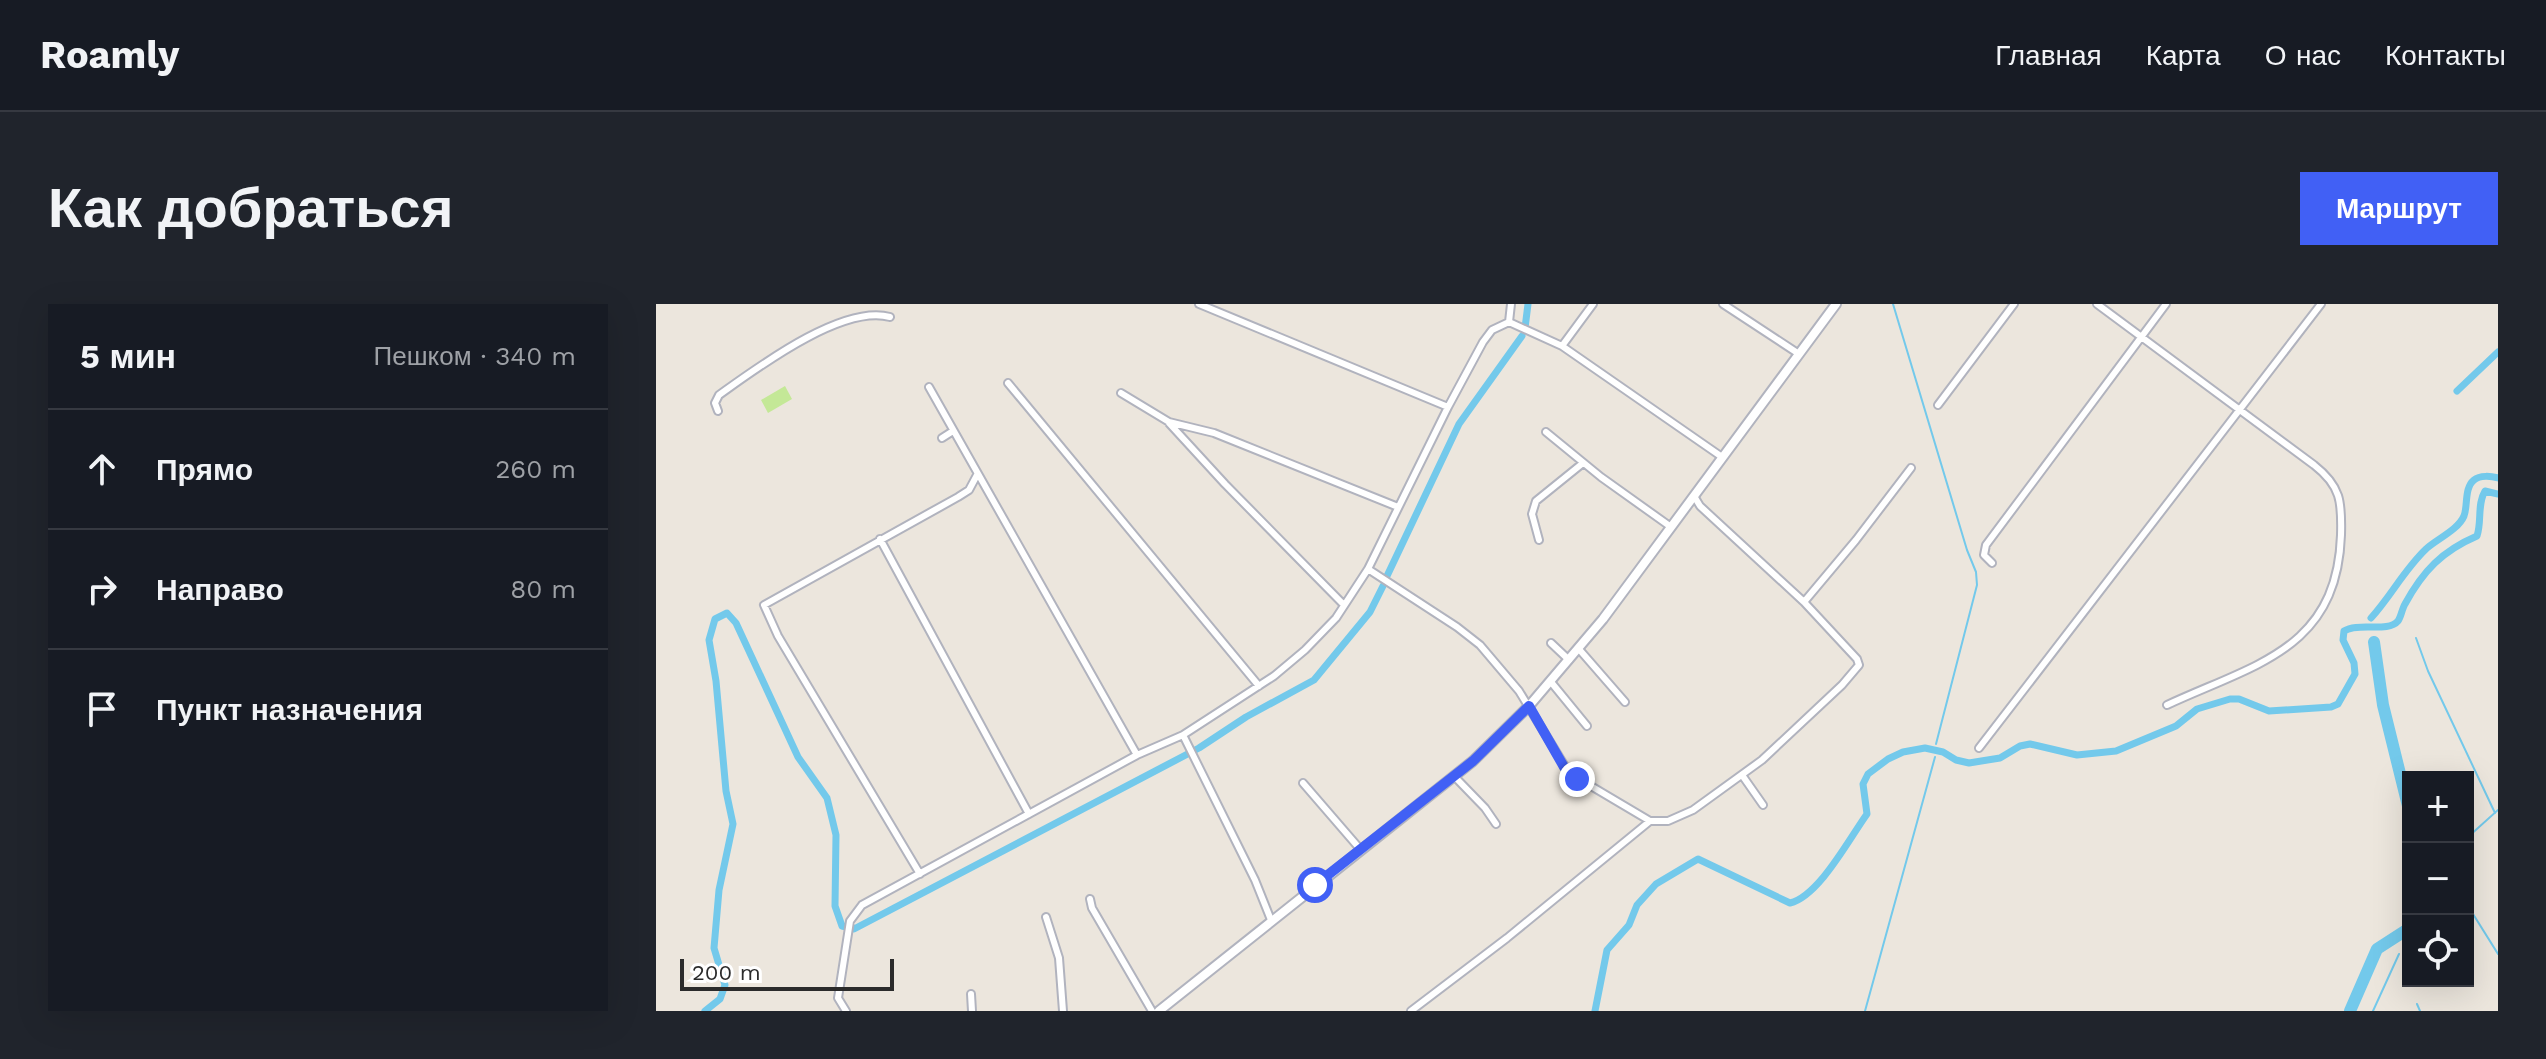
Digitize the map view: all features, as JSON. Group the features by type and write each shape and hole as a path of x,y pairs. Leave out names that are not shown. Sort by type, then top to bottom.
{"main road":[{"path":"1159,1011 1492,745 1569,660 1836,304"}],"street":[{"path":"1199,304 1448,407"},
{"path":"1509,322 1511,304"},
{"path":"1562,346 1593,304"},
{"path":"1723,304 1799,354"},
{"path":"1938,405 2014,304"},
{"path":"2097,304 2314,465 2333,482 2340,505 2339,563 2326,604 2314,623 2273,656 2167,705"},
{"path":"1992,563 1984,555 1986,545 2166,304"},
{"path":"1979,748 2321,304"},
{"path":"718,411 715,403 719,395 786,346 847,317 872,312 890,317"},
{"path":"846,1011 838,998 848,931 854,912 862,905 1137,755 1183,735 1259,686 1305,650 1344,605 1368,569 1448,407 1490,333 1509,322"},
{"path":"1509,322 1562,346 1722,457"},
{"path":"1008,383 1259,686"},
{"path":"929,387 1137,755"},
{"path":"1121,393 1169,422 1344,605"},
{"path":"1169,422 1214,433 1398,507"},
{"path":"942,438 953,431"},
{"path":"1546,432 1671,527"},
{"path":"1539,540 1532,514 1534,504 1583,463"},
{"path":"1804,602 1911,468"},
{"path":"920,874 778,636 764,605 969,490 977,475"},
{"path":"1368,569 1469,635 1512,680 1569,773 1650,821 1668,821 1693,810 1742,775 1801,724 1858,667 1857,659 1804,602 1700,506 1694,496"},
{"path":"880,539 1029,814"},
{"path":"1551,643 1569,660"},
{"path":"1578,648 1625,702"},
{"path":"1551,682 1587,726"},
{"path":"1183,735 1271,920"},
{"path":"1742,775 1763,805"},
{"path":"1454,776 1496,824"},
{"path":"1303,783 1360,849"},
{"path":"1411,1011 1507,938 1650,821"},
{"path":"1090,899 1092,908 1152,1011"},
{"path":"1046,917 1059,958 1063,1011"},
{"path":"971,994 972,1011"}],"green space":[{"path":"785,386 792,399 768,413 761,400"}],"waterway":[{"path":"1525,328 1528,304"},
{"path":"1893,304 1976,572 1977,585 1936,744"},
{"path":"1387,576 1459,424 1522,336"},
{"path":"2457,391 2498,352"},
{"path":"2371,618 2418,557 2461,521 2471,483 2476,478 2498,478"},
{"path":"1595,1011 1607,950 1629,925 1637,905 1656,884 1698,859 1790,903 1801,898 1822,878 1867,814 1863,784 1868,774 1903,752 1925,748 1969,763 2000,758 2020,746 2030,744 2077,755 2116,751 2176,726 2197,709 2230,699 2239,699 2269,711 2338,704 2355,674 2354,663 2343,640 2344,631 2393,625 2398,621 2426,572 2444,555 2477,536 2485,491 2498,494"},
{"path":"705,1011 720,999 725,985 714,948 719,890 733,824 726,791 709,640 715,619 727,613 736,623 798,757 827,798 836,835 835,906 842,926 854,929 1199,748 1246,717 1314,680 1370,612 1383,586"},
{"path":"2416,638 2428,671 2495,813"},
{"path":"2374,642 2383,705 2402,782"},
{"path":"1865,1011 1935,757"},
{"path":"2474,832 2498,810"},
{"path":"2474,915 2498,954"},
{"path":"2350,1011 2377,949 2402,933"},
{"path":"2373,1011 2399,954"},
{"path":"2417,1004 2420,1011"}],"route":[{"path":"1315,885 1473,761 1529,706 1564,767 1577,779"}]}
